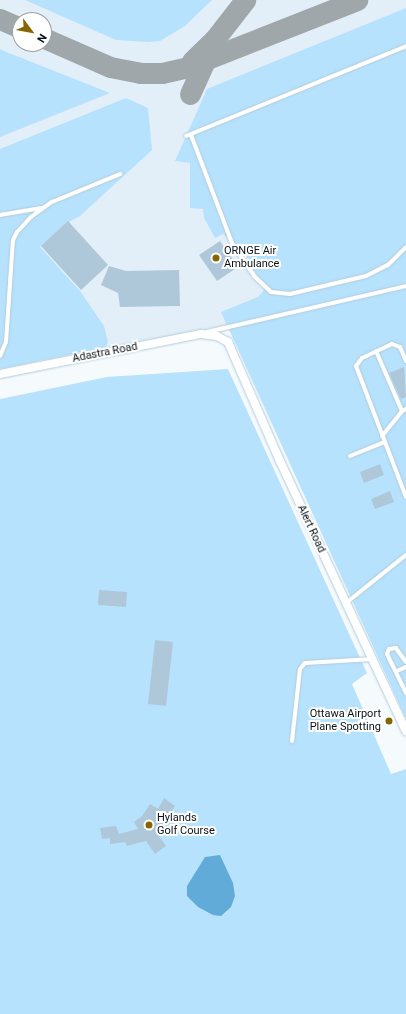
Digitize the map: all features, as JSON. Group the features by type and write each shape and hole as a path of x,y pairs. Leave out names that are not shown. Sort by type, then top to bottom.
{"street":[{"name":"Adastra Road","path":"0,374 201,334 211,334"},
{"name":"Alert Road","path":"211,334 223,339 231,346 280,461 346,603 374,659 406,731"}],"lane":[{"path":"406,46 188,136 234,248 260,284 271,292 290,294 366,276 388,265 406,247"},
{"path":"0,214 41,208 120,174"},
{"path":"0,356 6,342 13,240 22,225 41,208"},
{"path":"201,334 406,286"},
{"path":"406,361 398,345 392,344 359,360 356,368 406,497"},
{"path":"376,351 404,410 382,436"},
{"path":"350,456 384,442"},
{"path":"346,603 406,555"},
{"path":"406,662 396,648 389,649 387,654 397,671 406,693"},
{"path":"292,741 300,669 305,663 374,659"},
{"path":"397,671 406,667"}],"shaded area":[{"path":"0,0 406,0 406,713 232,324 0,370"},
{"path":"25,0 212,0 185,26 160,41 148,42 116,40"},
{"path":"406,8 406,719 221,312 258,297 266,287 238,247 223,234 215,238 204,218 203,209 190,208 190,163 175,161 207,89"},
{"path":"0,49 4,51 110,93 0,137"},
{"path":"126,98 148,108 152,150 80,216 69,222 40,247 80,291 104,326 108,342 106,347 0,369 0,149"},
{"name":"Hylands Golf Course","path":"228,369 367,673 352,684 391,774 406,769 406,1014 0,1014 0,399 107,377"},
{"path":"220,855 233,883 235,896 231,907 221,916 213,915 198,907 187,896 187,886 205,857"}],"building":[{"path":"68,221 108,265 81,290 41,246"},
{"name":"ORNGE Air Ambulance","path":"220,241 238,267 217,281 199,255"},
{"path":"109,266 126,271 179,270 180,306 120,307 118,293 101,285"},
{"path":"404,367 406,397 401,399 389,373"},
{"path":"380,464 384,475 364,483 360,472"},
{"path":"390,491 394,502 375,509 371,499"},
{"path":"99,590 127,592 126,607 98,605"},
{"path":"155,640 173,642 166,706 148,704"},
{"name":"Hylands Golf Course","path":"164,798 175,806 157,833 166,846 155,854 146,841 127,846 125,842 110,844 110,838 102,839 100,828 116,826 119,834 138,829 134,822 142,816 150,804 158,809"}],"taxiway":[{"path":"192,61 214,40 245,0"},
{"path":"52,42 110,67 140,73 162,73 187,67 357,0"},
{"path":"0,19 12,24"},
{"path":"190,94 208,54"}],"place":[{"name":"ORNGE Air Ambulance","path":"216,258"},
{"name":"Ottawa Airport Plane Spotting","path":"389,721"},
{"name":"Hylands Golf Course","path":"149,825"}]}
